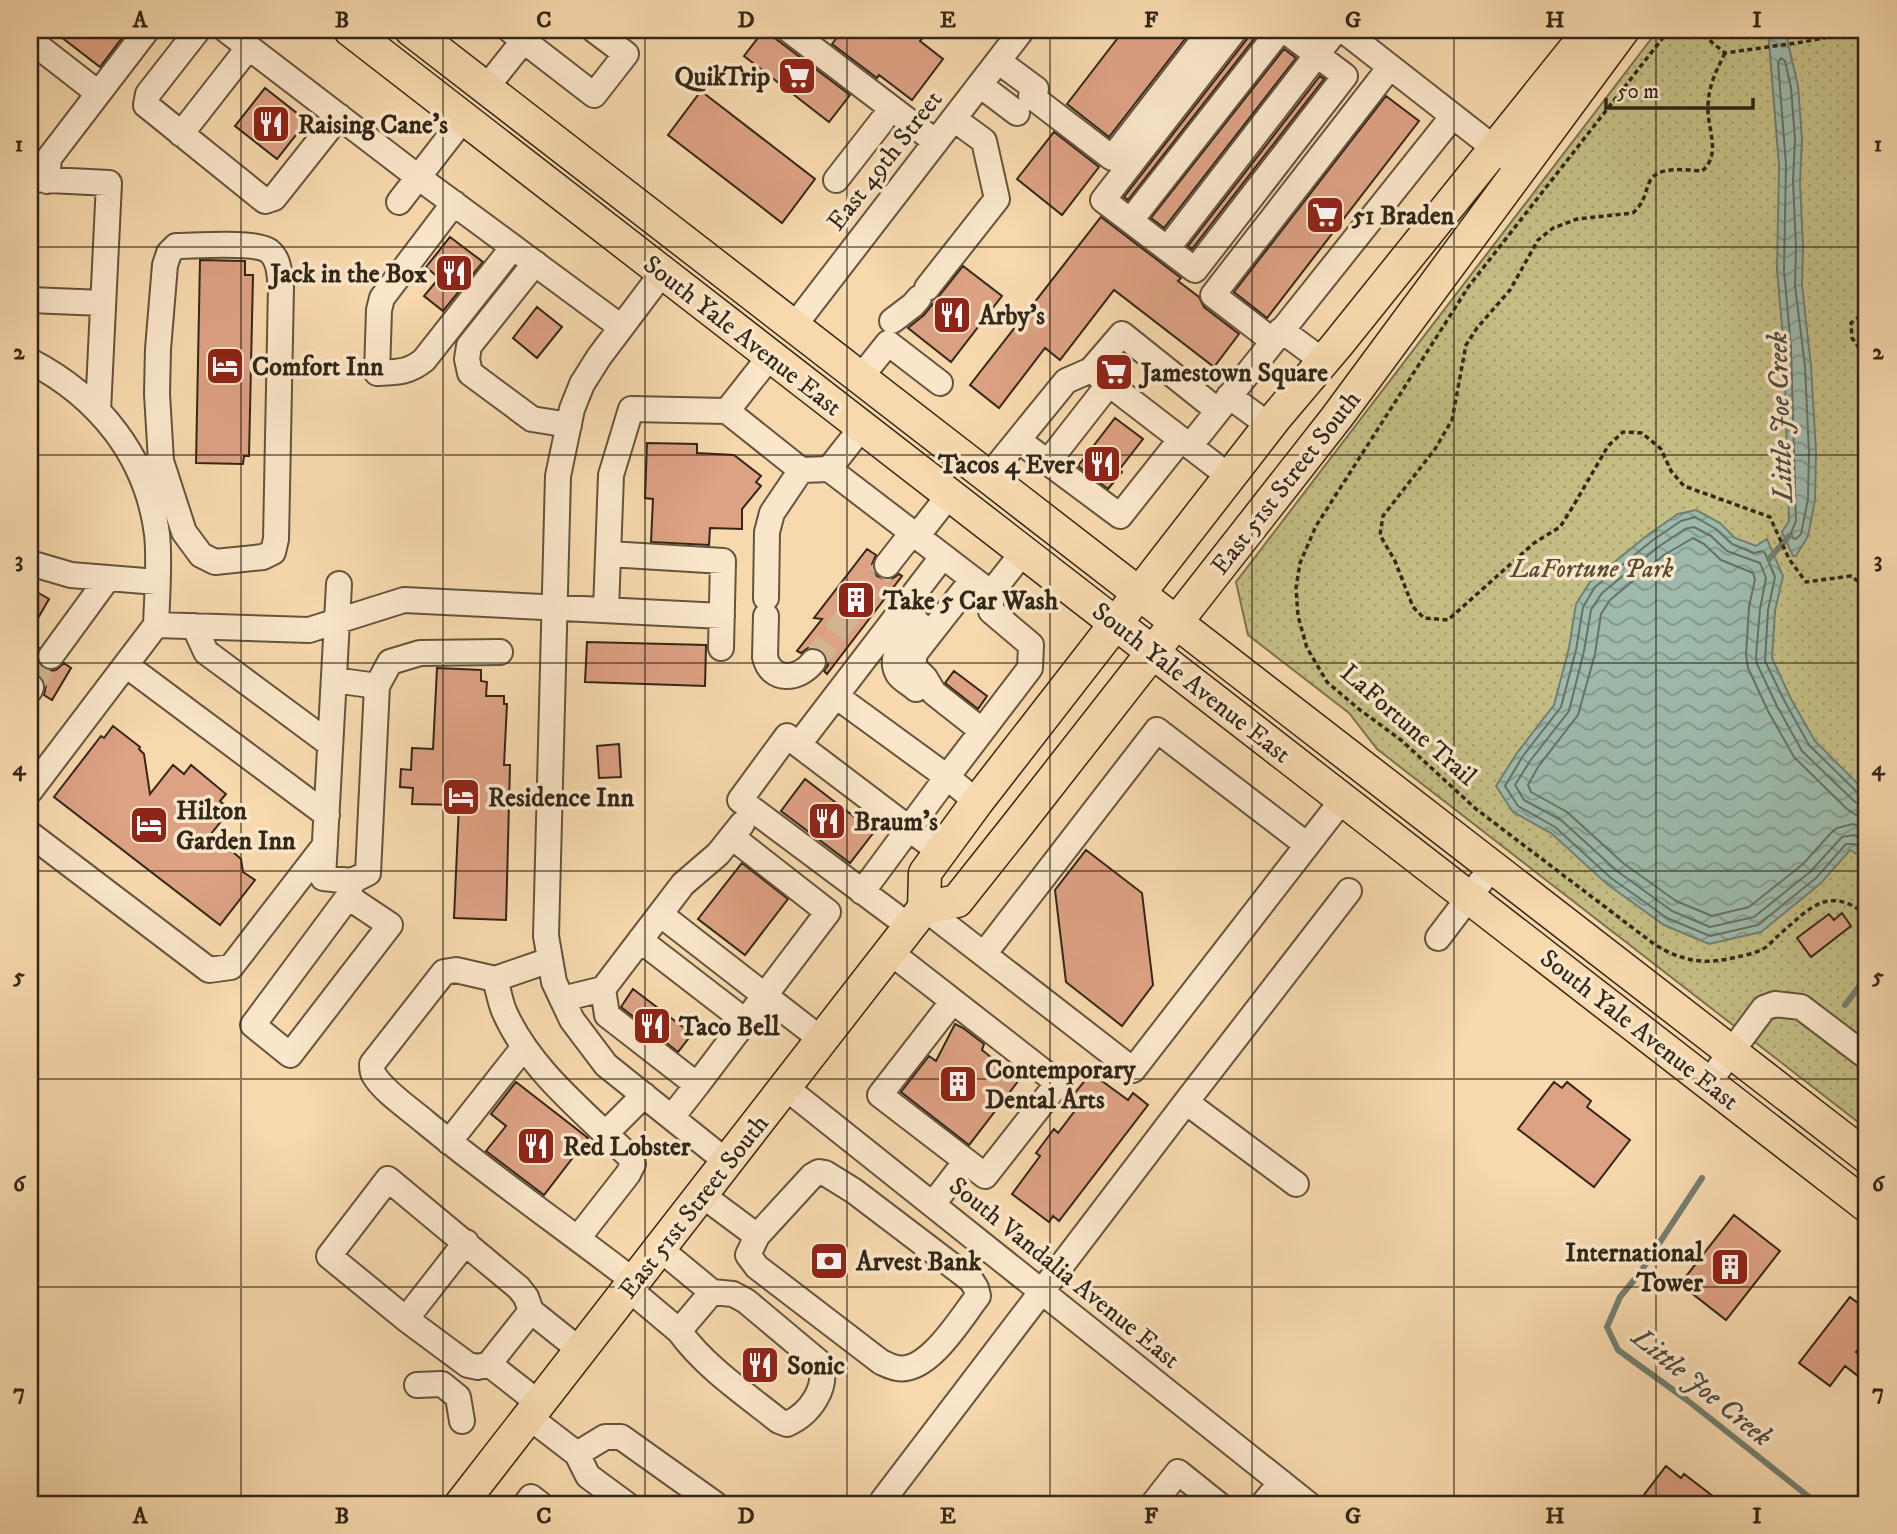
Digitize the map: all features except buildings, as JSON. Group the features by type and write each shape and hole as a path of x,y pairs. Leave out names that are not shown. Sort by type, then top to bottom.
{"main road":[{"name":"South Yale Avenue East","path":"350,30 1867,1206"},
{"name":"South Yale Avenue East","path":"411,30 1867,1156"},
{"name":"East 51st Street South","path":"461,1504 917,918 925,873 977,802 1270,426 1590,30"},
{"name":"East 51st Street South","path":"917,918 957,901 1337,417 1623,30"},
{"path":"464,118 486,88"},
{"path":"771,355 794,326"}],"street":[{"path":"98,411 109,183 39,180 49,158 147,30"},
{"path":"198,30 148,94 145,101 147,108 265,201 274,198 338,116"},
{"path":"226,30 418,177 621,327"},
{"path":"486,88 522,33 594,95 626,54 594,30"},
{"path":"789,30 936,142"},
{"name":"East 49th Street","path":"794,326 1022,30"},
{"path":"998,61 1028,99 1112,158 1211,30"},
{"path":"1131,220 1282,30 1345,76 1195,270 1104,200 1235,30"},
{"path":"1167,249 1336,30"},
{"path":"1343,30 1521,169"},
{"path":"30,40 99,93"},
{"path":"181,134 249,47"},
{"path":"1323,361 1273,341 1213,295 1390,67"},
{"path":"980,85 1028,99"},
{"path":"1018,440 1121,516 1223,403 1453,116"},
{"path":"400,202 464,118"},
{"path":"892,321 913,305 997,199 984,141 954,119"},
{"path":"836,180 882,121"},
{"path":"454,203 382,298 379,310 377,373 414,368 424,360 513,247"},
{"path":"30,361 52,372 80,393 127,448 151,467 184,532 201,555 215,562 263,557 273,552 276,539 281,286 278,263 270,252 257,246 176,246 169,253 165,265 151,467 151,501 158,536 156,625 30,790"},
{"path":"535,263 469,346 467,359 470,373 532,419 569,425"},
{"path":"663,272 582,384 572,410 558,476 546,936 554,982 572,1020 606,1065 727,1162"},
{"path":"30,300 103,303"},
{"path":"1048,462 1100,377 1122,334 1223,403 1270,426"},
{"path":"860,378 888,343 940,383"},
{"path":"727,411 771,355"},
{"path":"988,477 1066,380 1100,377 1230,477"},
{"path":"607,610 611,475 631,408 727,411 802,470 829,469 914,534 967,575 991,611 1031,645 1030,668 862,892"},
{"path":"829,469 862,427"},
{"path":"802,470 772,513 767,533 765,657 771,670 780,675 801,674 813,662"},
{"path":"887,565 950,494"},
{"path":"799,744 836,696 967,575 1024,551"},
{"path":"609,555 723,561 721,649"},
{"path":"30,563 71,575 157,582"},
{"path":"967,575 898,649 895,662 899,675 918,690 934,693 981,730"},
{"path":"51,656 108,578"},
{"path":"339,584 323,878 350,889 390,925 290,1055 253,1025 350,889 368,873 377,686 390,662 420,653 500,652"},
{"path":"156,625 309,630 404,600 722,616"},
{"path":"194,626 206,652 330,744"},
{"path":"126,665 327,815"},
{"path":"334,680 377,686"},
{"path":"836,696 977,802"},
{"path":"984,954 1157,730 1307,845"},
{"path":"940,852 787,736 740,800 862,892 984,954 1133,1070 1343,799"},
{"path":"562,999 603,989 683,884 718,854 753,810"},
{"path":"30,834 209,970 231,967 325,845"},
{"path":"672,1117 828,912 732,837"},
{"path":"1438,938 1492,867"},
{"path":"889,1504 883,1500 1349,891"},
{"path":"660,914 822,1040"},
{"path":"640,940 745,1021"},
{"path":"890,953 953,1001 1058,1083 985,1176 880,1095 953,1001"},
{"path":"550,960 495,979 456,970 444,972 372,1064 374,1075 391,1094 449,1142 578,1238 632,1285 715,1371 779,1421 787,1424 795,1421 815,1400 822,1385 824,1373 820,1363 746,1301 733,1294 712,1292 660,1249"},
{"path":"495,979 505,1011 524,1046 545,1072 632,1159 633,1164 628,1174 578,1238"},
{"path":"603,989 607,1015 697,1085"},
{"path":"1708,1083 1765,1008 1775,1004 1801,1007 1867,1057"},
{"path":"449,1142 524,1046"},
{"name":"South Vandalia Avenue East","path":"785,1087 1292,1496"},
{"path":"606,1133 643,1095"},
{"path":"1186,1102 1296,1185"},
{"path":"916,1238 966,1161"},
{"path":"825,1172 971,1280 978,1296 935,1353 915,1365 898,1369 881,1362 757,1267 748,1255 757,1236 812,1176 825,1172"},
{"path":"531,1311 489,1364 478,1367 468,1365 329,1256 388,1179 519,1288 531,1311 581,1351"},
{"path":"702,1195 757,1236"},
{"path":"406,1319 466,1242"},
{"path":"679,1331 712,1292"},
{"path":"489,1364 577,1454 588,1476 626,1504"},
{"path":"417,1385 442,1384 458,1397 462,1421"},
{"path":"577,1454 605,1437 621,1437 715,1504"},
{"path":"1153,1504 1178,1472 1218,1504"},
{"path":"1263,1504 1292,1496"},
{"path":"526,1504 531,1497 540,1504"}],"path":[{"name":"LaFortune Trail","path":"1669,30 1469,286 1408,380 1311,536 1300,563 1296,588 1298,616 1307,648 1327,682 1401,740 1476,808 1667,953 1701,962 1722,960 1764,949 1802,915 1836,899 1853,904 1867,915"},
{"path":"1817,30 1818,39"},
{"path":"1703,35 1725,53 1859,31"},
{"path":"1725,53 1713,76 1708,107 1713,147 1710,164 1702,171 1673,170 1656,174 1650,180 1644,202 1633,213 1577,219 1553,228 1538,240 1510,290 1466,345 1452,419 1435,449 1383,516 1380,535 1395,561 1413,607 1424,618 1447,620 1534,543 1560,527 1608,446 1623,432 1642,433 1661,449 1671,471 1684,486 1770,517 1789,559 1806,582 1851,576 1867,588"},
{"path":"1867,311 1852,323 1852,338 1867,359"}],"green space":[{"name":"LaFortune Park","path":"1658,30 1867,30 1867,1129 1377,749 1349,713 1248,635 1236,582"}],"water":[{"path":"1768,30 1785,30 1798,86 1802,139 1802,285 1811,366 1816,452 1815,500 1808,536 1796,556 1793,556 1782,532 1789,521 1784,348 1777,270 1779,165"},
{"path":"1696,510 1720,523 1735,538 1756,546 1767,539 1783,576 1775,611 1772,658 1815,741 1867,793 1867,860 1850,850 1821,883 1761,932 1709,944 1664,925 1607,884 1551,833 1513,812 1496,786 1517,753 1554,705 1569,648 1576,604 1590,582 1678,514"}],"waterway":[{"name":"Little Joe Creek","path":"1769,559 1789,536"},
{"name":"Little Joe Creek","path":"1845,1005 1867,976"},
{"name":"Little Joe Creek","path":"1702,1178 1639,1274 1620,1297 1607,1327 1618,1350 1687,1400 1818,1504"}],"tunnel":[{"path":"813,662 887,565"},
{"path":"31,687 51,656"}],"place":[{"name":"QuikTrip","path":"797,76"},
{"name":"Raising Cane's","path":"271,124"},
{"name":"51 Braden","path":"1325,215"},
{"name":"Jack in the Box","path":"454,273"},
{"name":"Arby's","path":"952,315"},
{"name":"Comfort Inn","path":"225,366"},
{"name":"Jamestown Square","path":"1114,372"},
{"name":"Tacos 4 Ever","path":"1102,464"},
{"name":"Take 5 Car Wash","path":"856,600"},
{"name":"Residence Inn","path":"461,797"},
{"name":"Braum's","path":"827,821"},
{"name":"Hilton Garden Inn","path":"149,825"},
{"name":"Taco Bell","path":"652,1026"},
{"name":"Contemporary Dental Arts","path":"958,1084"},
{"name":"Red Lobster","path":"536,1146"},
{"name":"Arvest Bank","path":"829,1261"},
{"name":"International Tower","path":"1730,1267"},
{"name":"Sonic","path":"760,1365"}]}
